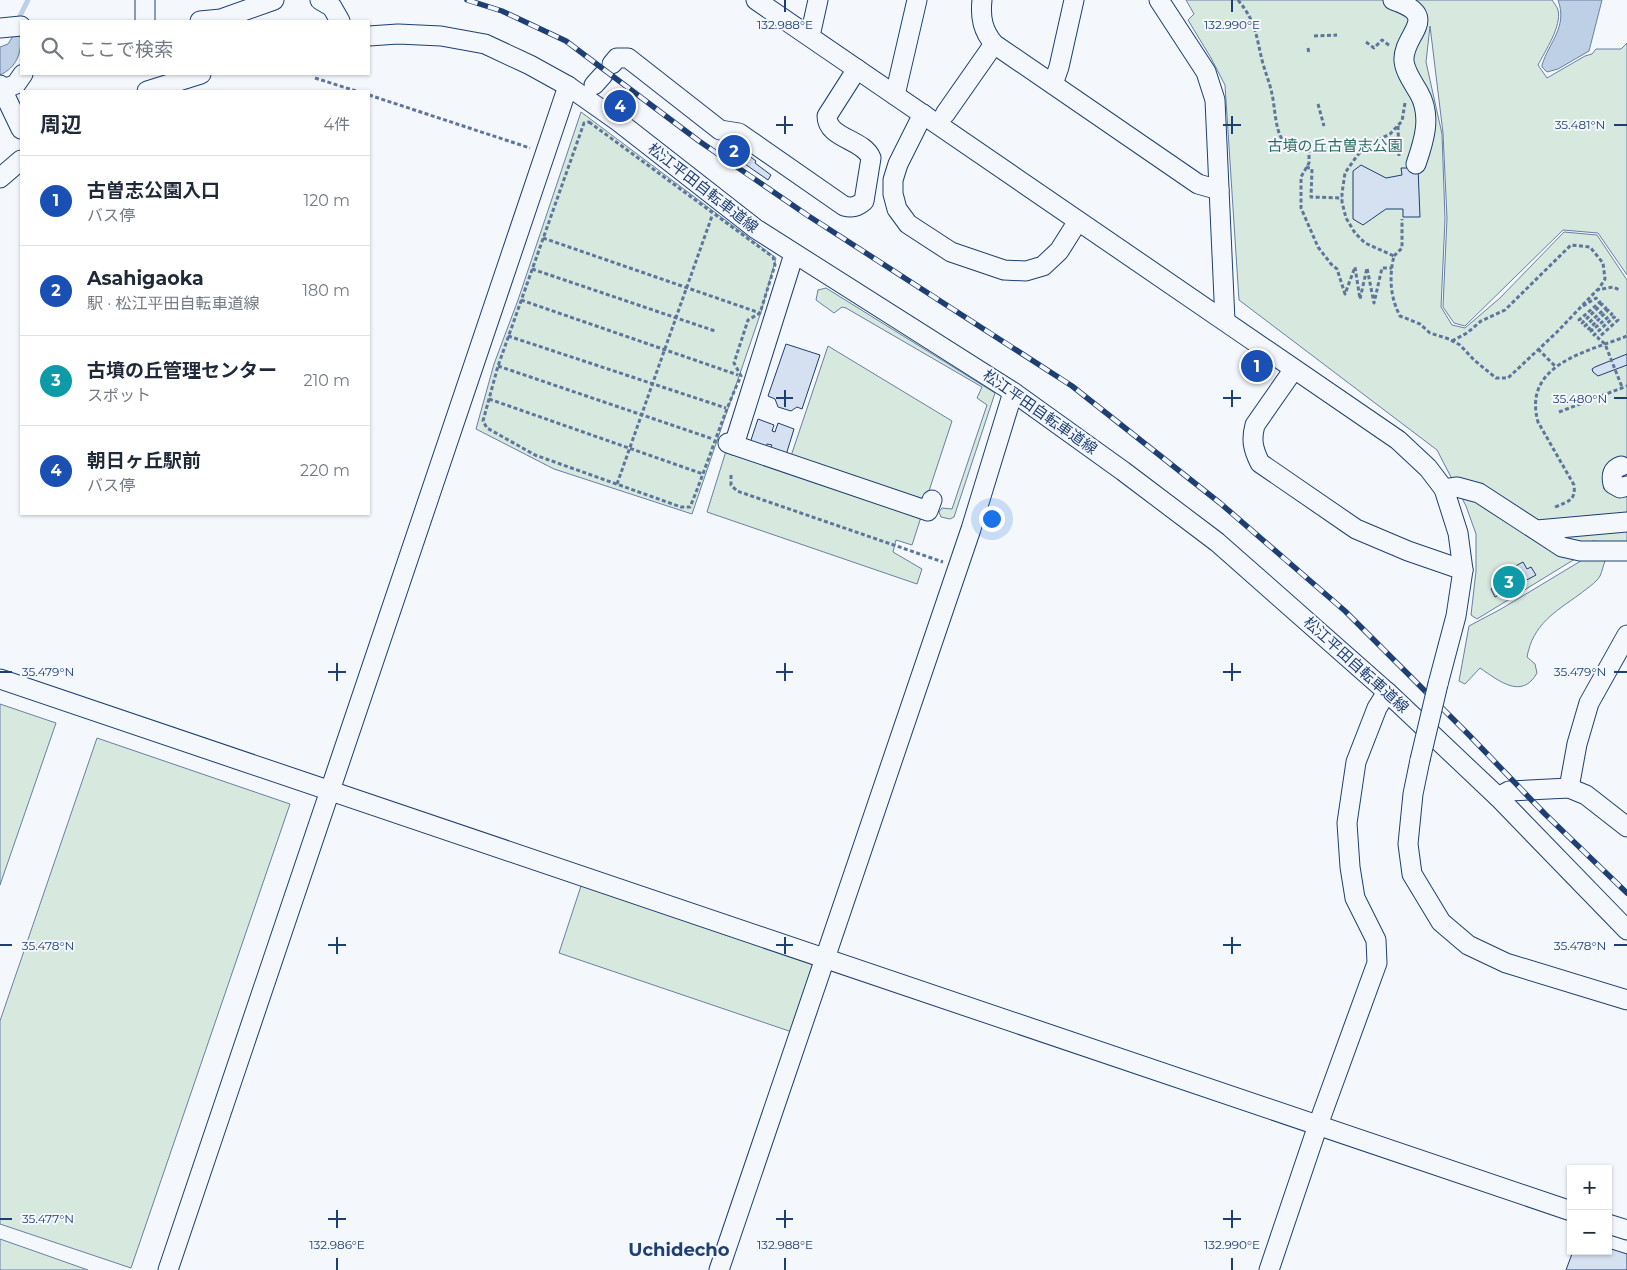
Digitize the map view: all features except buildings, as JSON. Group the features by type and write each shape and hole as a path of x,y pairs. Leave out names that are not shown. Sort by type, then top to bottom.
{"street":[{"path":"145,0 145,20"},
{"path":"210,20 221,19 274,0"},
{"path":"320,0 332,7 339,20"},
{"path":"756,0 1398,440 1428,468 1444,489 1458,533 1463,570 1456,616 1438,684 1413,794 1408,844 1412,874 1440,922 1468,945 1506,963 1627,1000"},
{"path":"810,36 818,0"},
{"path":"895,95 917,0"},
{"path":"982,0 983,26 994,44 1198,184 1219,190"},
{"path":"1053,84 1059,67 1074,0"},
{"path":"1160,0 1206,72 1215,100 1225,321"},
{"path":"1393,0 1406,4 1414,10 1418,21 1404,61 1410,78 1421,95 1426,115 1425,140 1408,165"},
{"name":"松江平田自転車道線","path":"370,36 398,34 441,36 485,44 530,65 568,86 619,122 756,229 1014,392 1217,542 1387,692 1498,797 1627,930"},
{"path":"945,114 994,44"},
{"path":"603,75 617,58 628,58 720,130 739,133 844,206 850,208 856,207 864,201 871,158 866,151 832,129 827,121 827,116 857,69"},
{"path":"20,127 1,89 16,84 22,75"},
{"path":"150,90 199,75"},
{"path":"168,1270 568,86"},
{"path":"923,114 898,164 893,180 893,194 897,209 908,224 951,252 1004,270 1026,271 1043,266 1059,251 1078,221"},
{"path":"0,178 20,161"},
{"path":"794,254 767,315 724,442 928,511 932,500"},
{"path":"1294,369 1255,425 1252,435 1252,449 1260,463 1356,529 1408,551 1463,570"},
{"path":"719,1270 958,566 1014,392"},
{"path":"1621,466 1613,472 1613,484 1620,488 1627,486"},
{"path":"1444,489 1457,487 1479,493 1562,547 1580,551 1627,551"},
{"path":"1537,530 1627,522"},
{"path":"1569,788 1577,744 1589,703 1627,635"},
{"path":"0,679 1568,1210"},
{"path":"1269,1270 1318,1125 1377,963 1376,940 1355,898 1350,867 1347,822 1356,762 1377,708 1387,692"},
{"path":"1498,797 1510,790 1569,788 1586,795 1627,827"},
{"path":"1612,1225 1627,1230"}],"path":[{"path":"1238,0 1250,14 1258,37 1263,63 1272,92 1281,139 1290,148 1309,151 1308,163 1301,177 1300,208 1318,247 1337,269 1345,294 1355,267 1360,299 1367,268 1374,303 1382,268 1392,268"},
{"path":"1314,36 1336,35"},
{"path":"1366,42 1374,48 1382,40 1393,49"},
{"path":"1308,48 1310,54"},
{"path":"315,78 353,90"},
{"path":"370,95 546,153"},
{"path":"1394,256 1365,243 1355,233 1346,218 1342,198 1345,173 1365,148 1390,134 1398,126 1402,121 1405,102"},
{"path":"1318,104 1324,126"},
{"path":"747,378 726,408 690,507 682,507 535,455 487,428 483,421 508,336 584,123 589,122 772,257 775,265 767,315"},
{"path":"1398,126 1408,165"},
{"path":"1306,167 1312,169 1312,197 1342,198"},
{"path":"617,484 713,213"},
{"path":"1402,219 1402,248 1394,256 1391,292 1395,307 1400,316 1420,324 1430,333 1460,345 1474,360 1496,378 1508,378 1597,290 1605,279 1603,263 1590,246 1571,245 1504,310 1481,321 1467,333 1452,341"},
{"path":"543,238 767,315"},
{"path":"532,269 715,331"},
{"path":"1597,290 1614,287 1620,290"},
{"path":"1579,309 1596,298 1600,302 1579,320 1582,323 1602,304 1606,308 1585,326 1589,329 1608,310 1612,314 1591,331 1594,335 1614,317 1618,320 1598,338 1605,344 1622,387"},
{"path":"521,300 747,378"},
{"path":"747,378 734,362 748,320 767,315"},
{"path":"508,336 726,408"},
{"path":"1555,507 1573,498 1574,485 1538,422 1535,414 1535,399 1546,376 1555,366 1576,355 1627,336"},
{"path":"1538,349 1555,366"},
{"path":"498,366 724,442"},
{"path":"1559,412 1627,386"},
{"path":"489,399 703,474"},
{"path":"731,475 731,485 737,490 958,566"}],"green space":[{"name":"古墳の丘古曽志公園","path":"1186,0 1552,0 1558,10 1558,23 1538,65 1547,78 1585,56 1592,54 1596,49 1621,49 1627,43 1627,275 1598,233 1563,230 1465,326 1454,323 1443,307 1447,218 1443,133 1430,26 1426,62 1442,134 1445,219 1441,307 1452,325 1465,328 1500,298 1564,232 1597,235 1627,280 1627,543 1592,541 1588,551 1477,619 1471,615 1476,571 1476,534 1466,506 1437,450 1239,300 1225,85 1188,20 1194,14"},
{"path":"581,112 776,258 761,312 692,514 554,469 476,429 494,364 518,300"},
{"path":"826,288 995,393 954,517 950,519 941,517 939,512 942,508 952,509 987,405 977,398 982,387 846,308 842,307 834,313 816,300 818,290"},
{"path":"828,346 952,421 924,506 790,459"},
{"path":"726,451 922,514 912,545 896,540 893,552 922,569 917,584 707,512"},
{"path":"1589,556 1600,556 1605,561 1600,576 1591,586 1546,620 1534,636 1527,657 1535,664 1537,673 1531,681 1517,687 1510,686 1480,668 1465,684 1459,681 1469,626"},
{"path":"0,704 56,723 0,885"},
{"path":"97,738 290,804 131,1268 0,1224 0,1021"},
{"path":"591,885 811,963 815,966 792,1032 559,953 581,886"},
{"path":"0,1239 88,1270 0,1270"}],"water":[{"path":"1558,0 1602,0 1589,51 1558,69 1547,72 1542,65 1561,18"},
{"path":"13,36 20,36 20,49 17,59 6,72 0,75 0,47 8,44"}],"waterway":[{"path":"18,22 28,0"}],"railway":[{"path":"467,0 502,11 566,41 699,141 807,215 1072,386 1220,503 1345,611 1545,814 1627,893"}],"place":[{"name":"朝日ヶ丘駅前","path":"620,106"},
{"name":"Asahigaoka","path":"734,151"},
{"name":"古曽志公園入口","path":"1257,366"},
{"name":"古墳の丘管理センター","path":"1509,582"}],"district":[{"name":"Uchidecho","path":"679,1250"}]}
